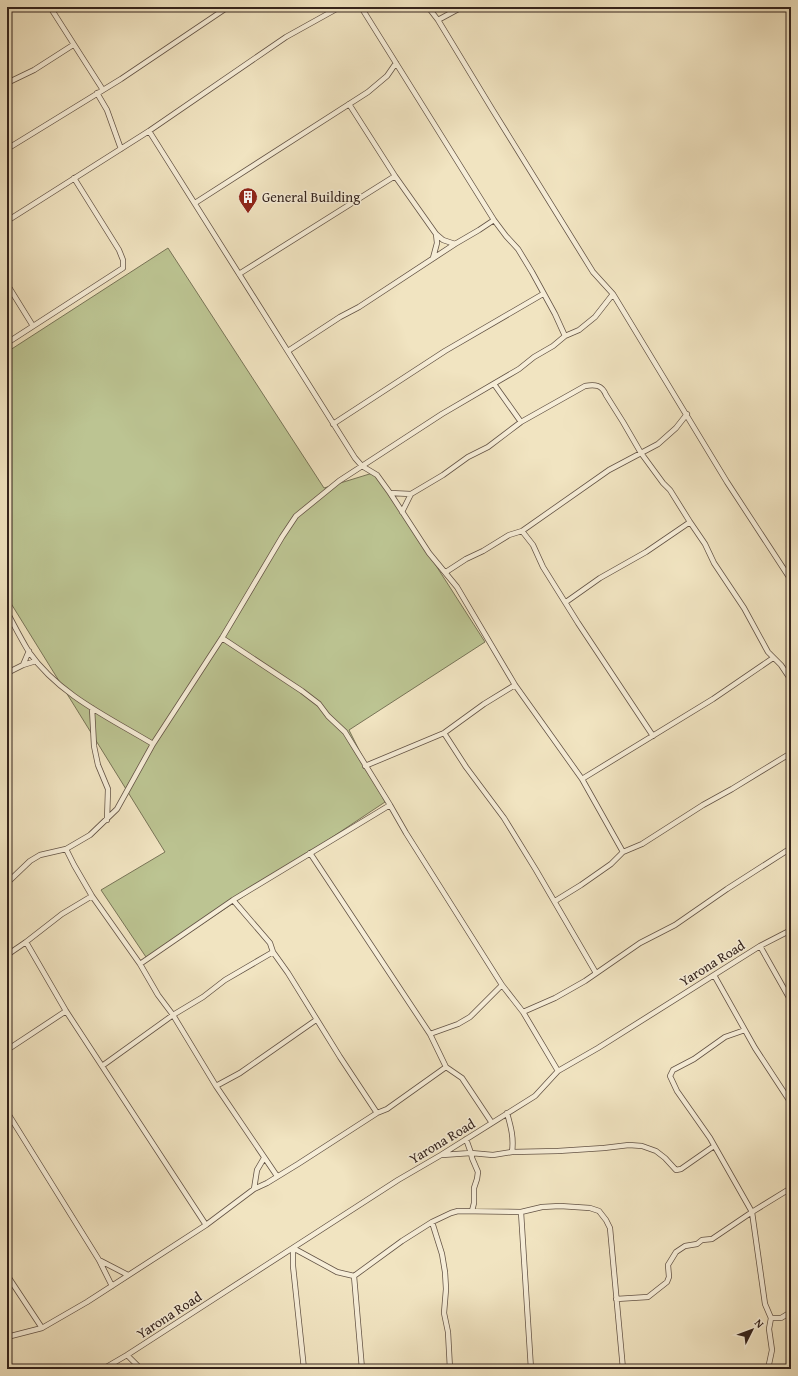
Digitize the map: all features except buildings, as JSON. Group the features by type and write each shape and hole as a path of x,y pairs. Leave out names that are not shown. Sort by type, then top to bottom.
{"street":[{"path":"50,7 103,90"},
{"path":"7,149 121,79 228,7"},
{"path":"7,221 149,131 286,37 340,7"},
{"path":"361,7 494,220 518,250 532,272 565,336"},
{"path":"428,7 438,20 593,272 613,294 727,482 791,580"},
{"path":"438,20 462,7"},
{"path":"7,83 34,70 73,45"},
{"path":"195,203 378,84 387,76 396,63"},
{"path":"97,93 107,110 121,148"},
{"path":"349,104 395,176 436,234 444,240 454,244"},
{"path":"149,131 355,458 362,466 377,475 390,492 429,553 457,586 515,685 582,779 623,852"},
{"path":"239,274 395,176"},
{"path":"7,343 123,268 123,260 119,250 74,178"},
{"path":"288,351 340,317 359,307 454,244 494,220"},
{"path":"432,258 437,243 436,234"},
{"path":"7,284 34,326"},
{"path":"333,424 445,351 543,294"},
{"path":"7,883 30,861 40,855 66,849 90,835 117,809 153,744 222,638 296,516 339,481 442,414 518,369 534,357 553,346 565,336 579,330 595,317 613,294"},
{"path":"494,384 521,422"},
{"path":"402,512 411,494 443,476 468,457 488,447 521,422 585,386 593,384 599,386 604,390 641,453 670,490 705,544 714,563 744,608 773,658 781,665 791,680"},
{"path":"446,572 466,559 483,552 509,535 522,531 609,470 650,449 668,436 687,414"},
{"path":"390,492 411,494"},
{"path":"566,602 600,578 646,552 690,522"},
{"path":"522,531 533,545 543,567 601,658 654,736"},
{"path":"7,612 36,661 68,693 153,744"},
{"path":"222,638 302,691 319,704 328,716 345,732 406,833 502,985 523,1012 558,1071"},
{"path":"23,665 29,651"},
{"path":"582,779 713,699 773,658"},
{"path":"7,673 23,665 36,661"},
{"path":"365,766 444,733 484,704 515,685"},
{"path":"92,708 94,746 98,765 108,789 107,820"},
{"path":"444,733 466,767 504,818 555,901 596,973"},
{"path":"555,901 611,864 623,852 642,844 703,805 791,753"},
{"path":"140,964 234,900 390,805"},
{"path":"523,1012 555,998 596,973 640,943 675,925 727,889 791,848"},
{"path":"66,849 74,866 92,896 140,964 216,1086 277,1176"},
{"path":"310,853 430,1034 446,1067 462,1078 492,1123"},
{"path":"7,955 62,914 92,896"},
{"path":"234,900 270,943 273,952 288,973 316,1020 377,1113"},
{"name":"Yarona Road","path":"103,1369 398,1180 536,1096 558,1071 598,1048 760,946 791,930"},
{"path":"26,942 66,1011 206,1225"},
{"path":"760,946 791,1001"},
{"path":"102,1066 173,1015 203,997 225,980 273,952"},
{"path":"714,975 745,1030 791,1103"},
{"path":"430,1034 458,1024 470,1017 502,985"},
{"path":"7,1050 66,1011"},
{"path":"216,1086 240,1073 316,1020"},
{"path":"745,1030 725,1037 694,1059 673,1070 670,1076 677,1091 710,1138 752,1212 765,1304 771,1318 769,1329 772,1350 768,1369"},
{"path":"7,1337 42,1328 87,1302 206,1225 254,1189 267,1183 298,1164 377,1113 387,1109 446,1067"},
{"path":"7,1112 99,1260 112,1286"},
{"path":"507,1113 514,1142 512,1152"},
{"path":"466,1139 478,1172 474,1188 474,1203 472,1211"},
{"path":"441,1155 471,1153 493,1155 512,1152 558,1151 630,1145 642,1146 656,1151 676,1170 681,1169 714,1146"},
{"path":"254,1189 257,1170 264,1158"},
{"path":"616,1299 648,1297 667,1282 669,1277 668,1265 676,1252 685,1246 697,1244 702,1240 712,1239 791,1188"},
{"path":"304,1369 293,1266 293,1248 337,1272 354,1276 402,1241 451,1212 521,1212 542,1207 560,1206 590,1208 599,1211 610,1228 623,1369"},
{"path":"521,1212 531,1369"},
{"path":"432,1222 442,1254 445,1272 446,1289 444,1313 448,1332 450,1369"},
{"path":"99,1260 128,1275"},
{"path":"7,1276 42,1328"},
{"path":"354,1276 362,1369"},
{"path":"771,1318 781,1318 791,1312"},
{"path":"127,1355 140,1369"}],"green space":[{"path":"168,248 324,488 376,472 485,642 349,730 385,802 148,960 101,890 165,852 7,597 7,352"}],"place":[{"name":"General Building","path":"248,214"}]}
